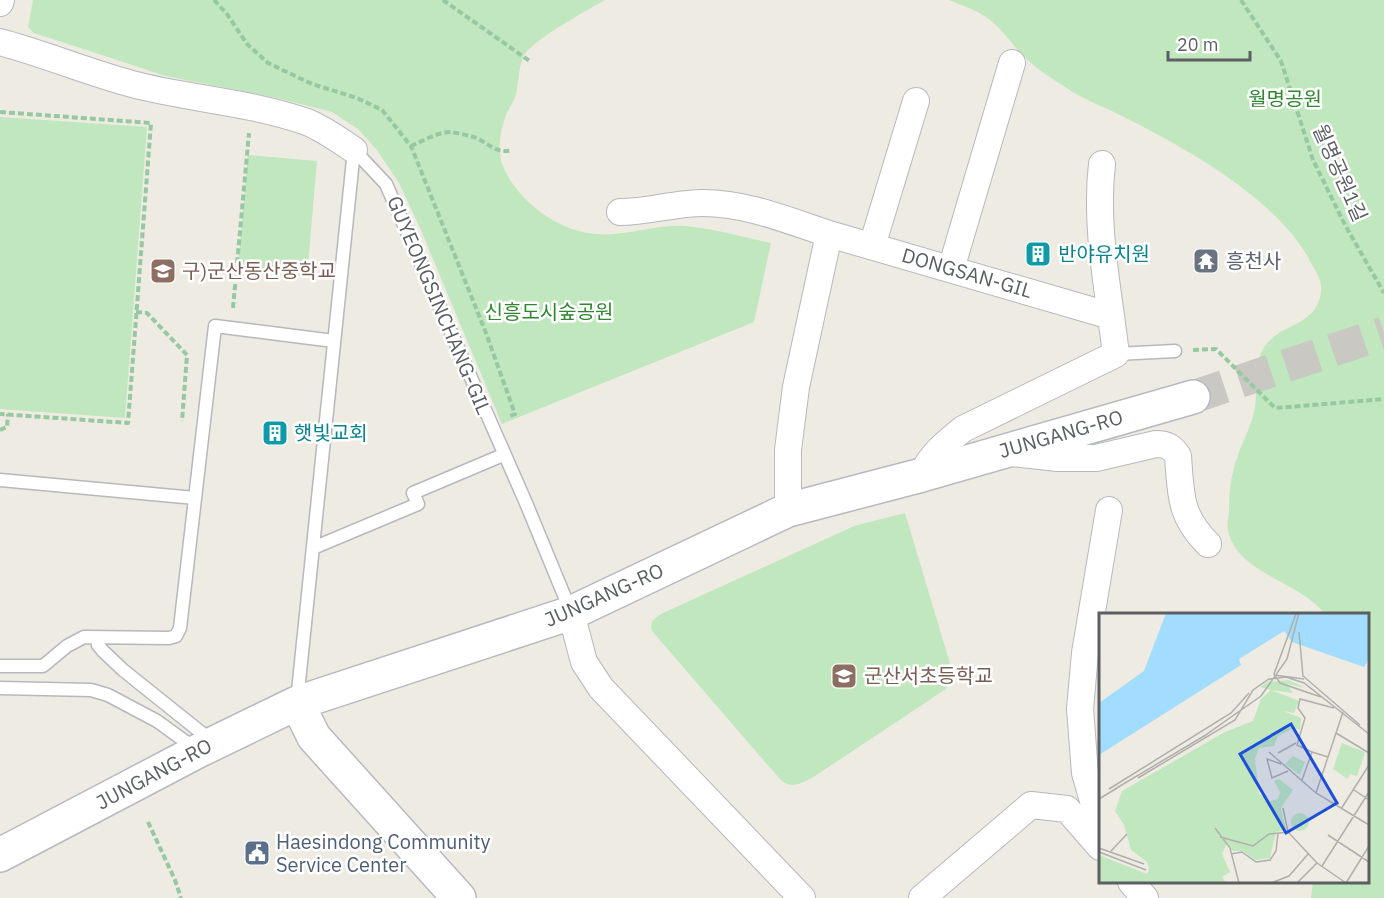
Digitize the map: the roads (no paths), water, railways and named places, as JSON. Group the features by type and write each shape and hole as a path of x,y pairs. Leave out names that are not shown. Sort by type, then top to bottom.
{"street":[{"name":"GUYEONGSINCHANG-GIL","path":"0,42 56,58 131,84 307,122 329,133 354,150"},
{"path":"951,269 1012,63"},
{"path":"872,246 916,101"},
{"path":"922,475 925,467 942,446 963,429 1116,354 1100,219 1102,164"},
{"name":"DONGSAN-GIL","path":"620,212 638,212 678,204 705,203 743,207 1111,316"},
{"path":"788,510 788,450 796,387 829,234"},
{"name":"JUNGANG-RO","path":"0,855 206,747 297,703 571,614 788,510 922,475 1193,397"},
{"path":"1002,452 1058,458 1096,458 1165,444 1173,448 1178,456 1184,512 1196,532 1208,544"},
{"path":"1099,814 1095,808 1085,773 1080,709 1085,653 1109,510"},
{"path":"571,614 584,662 601,688 802,898"},
{"path":"297,703 314,737 459,898"},
{"path":"922,898 1031,805 1067,809 1099,845"},
{"path":"1132,883 1145,898"},
{"path":"1151,883 1164,898"}],"lane":[{"path":"297,703 354,150"},
{"name":"GUYEONGSINCHANG-GIL","path":"354,150 386,184 530,513 571,614"},
{"path":"0,666 43,666 67,646 80,639 176,636 180,628 214,326 334,342"},
{"path":"1116,354 1174,351"},
{"path":"313,548 418,504 413,493 503,455"},
{"path":"0,480 195,498"},
{"path":"97,638 98,645 103,651 206,747"},
{"path":"0,688 91,690 108,695 206,747"}],"tunnel":[{"path":"1193,397 1384,333"}],"place":[{"name":"반야유치원","path":"1038,254"},
{"name":"흥천사","path":"1206,261"},
{"name":"구)군산동산중학교","path":"163,271"},
{"name":"햇빛교회","path":"275,433"},
{"name":"군산서초등학교","path":"844,676"},
{"name":"Haesindong Community Service Center","path":"257,853"}],"park label":[{"name":"월명공원","path":"1285,99"},
{"name":"신흥도시숲공원","path":"549,312"}]}
